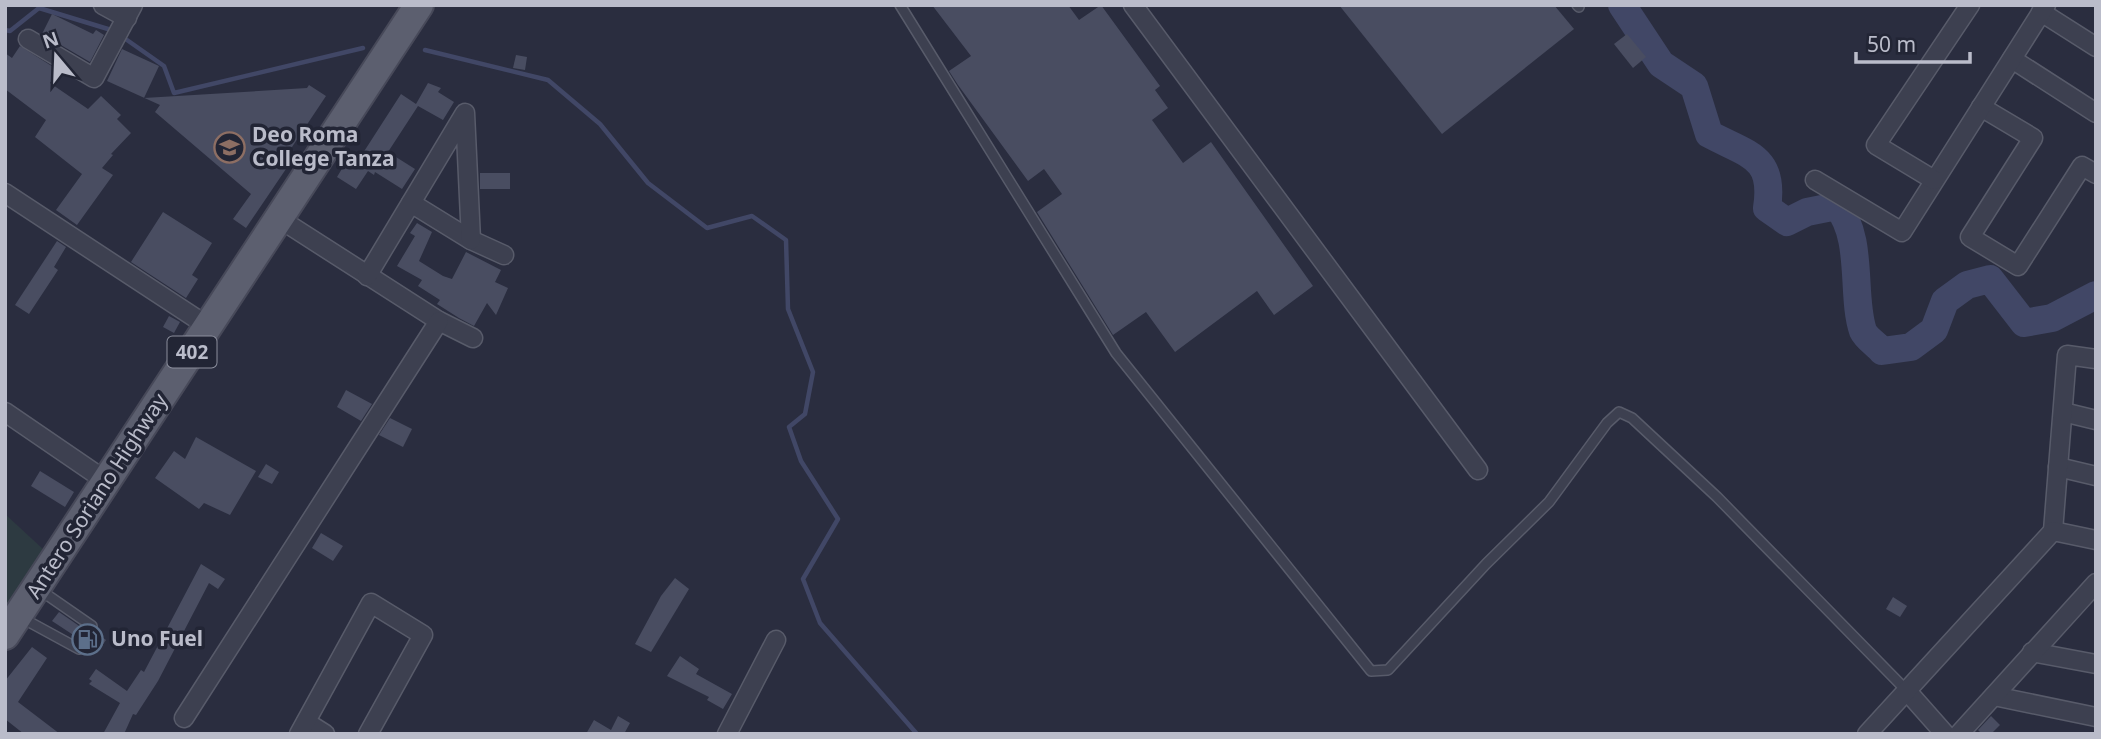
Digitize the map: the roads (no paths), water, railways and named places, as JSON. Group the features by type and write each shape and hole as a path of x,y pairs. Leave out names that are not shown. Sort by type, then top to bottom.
{"main road":[{"name":"Antero Soriano Highway","path":"12,626 419,5"}],"street":[{"path":"28,39 94,78 130,12 103,5"},
{"path":"1133,5 1478,470"},
{"path":"1934,180 1877,145 1970,5"},
{"path":"1815,180 1902,232 2044,9 2096,47"},
{"path":"2012,59 2096,113"},
{"path":"1981,107 2033,138 1970,237 2018,265 2082,166 2096,174"},
{"path":"367,276 465,113 471,240"},
{"path":"5,193 209,327"},
{"path":"411,203 471,240 504,255"},
{"path":"280,219 439,321 474,338"},
{"path":"184,718 439,321"},
{"path":"1867,734 2053,531 2067,355 2096,359"},
{"path":"5,412 106,481"},
{"path":"2063,412 2096,420"},
{"path":"2058,467 2096,476"},
{"path":"2053,531 2096,540"},
{"path":"1959,734 2032,652 2087,603 2096,583"},
{"path":"325,734 303,728 371,603 423,635 368,734"},
{"path":"727,734 776,640"},
{"path":"2032,652 2096,664"},
{"path":"1906,691 1945,734"},
{"path":"1994,696 2096,717"}],"lane":[{"path":"900,5 1116,353 1371,671 1388,670 1486,564 1549,502 1607,423 1619,412 1632,418 1717,497 1906,691"},
{"path":"12,626 79,649 87,645 93,635 92,626 36,587"}],"waterway":[{"path":"1622,5 1661,64 1694,86 1709,134 1747,153 1762,167 1767,177 1767,208 1787,222 1807,212 1837,206 1851,234 1863,331 1882,351 1911,347 1934,330 1945,301 1967,285 1990,279 2024,323 2052,318 2096,295"},
{"path":"5,30 10,31 39,8 108,29"},
{"path":"127,40 164,66 174,93 363,48"},
{"path":"425,50 548,80 600,124 648,183 707,228 752,216 786,240 788,309 813,372 805,414 789,427 801,461 838,519 803,579 820,623 917,734"}],"place":[{"name":"Deo Roma College Tanza","path":"229,147"},
{"name":"Uno Fuel","path":"88,639"}]}
